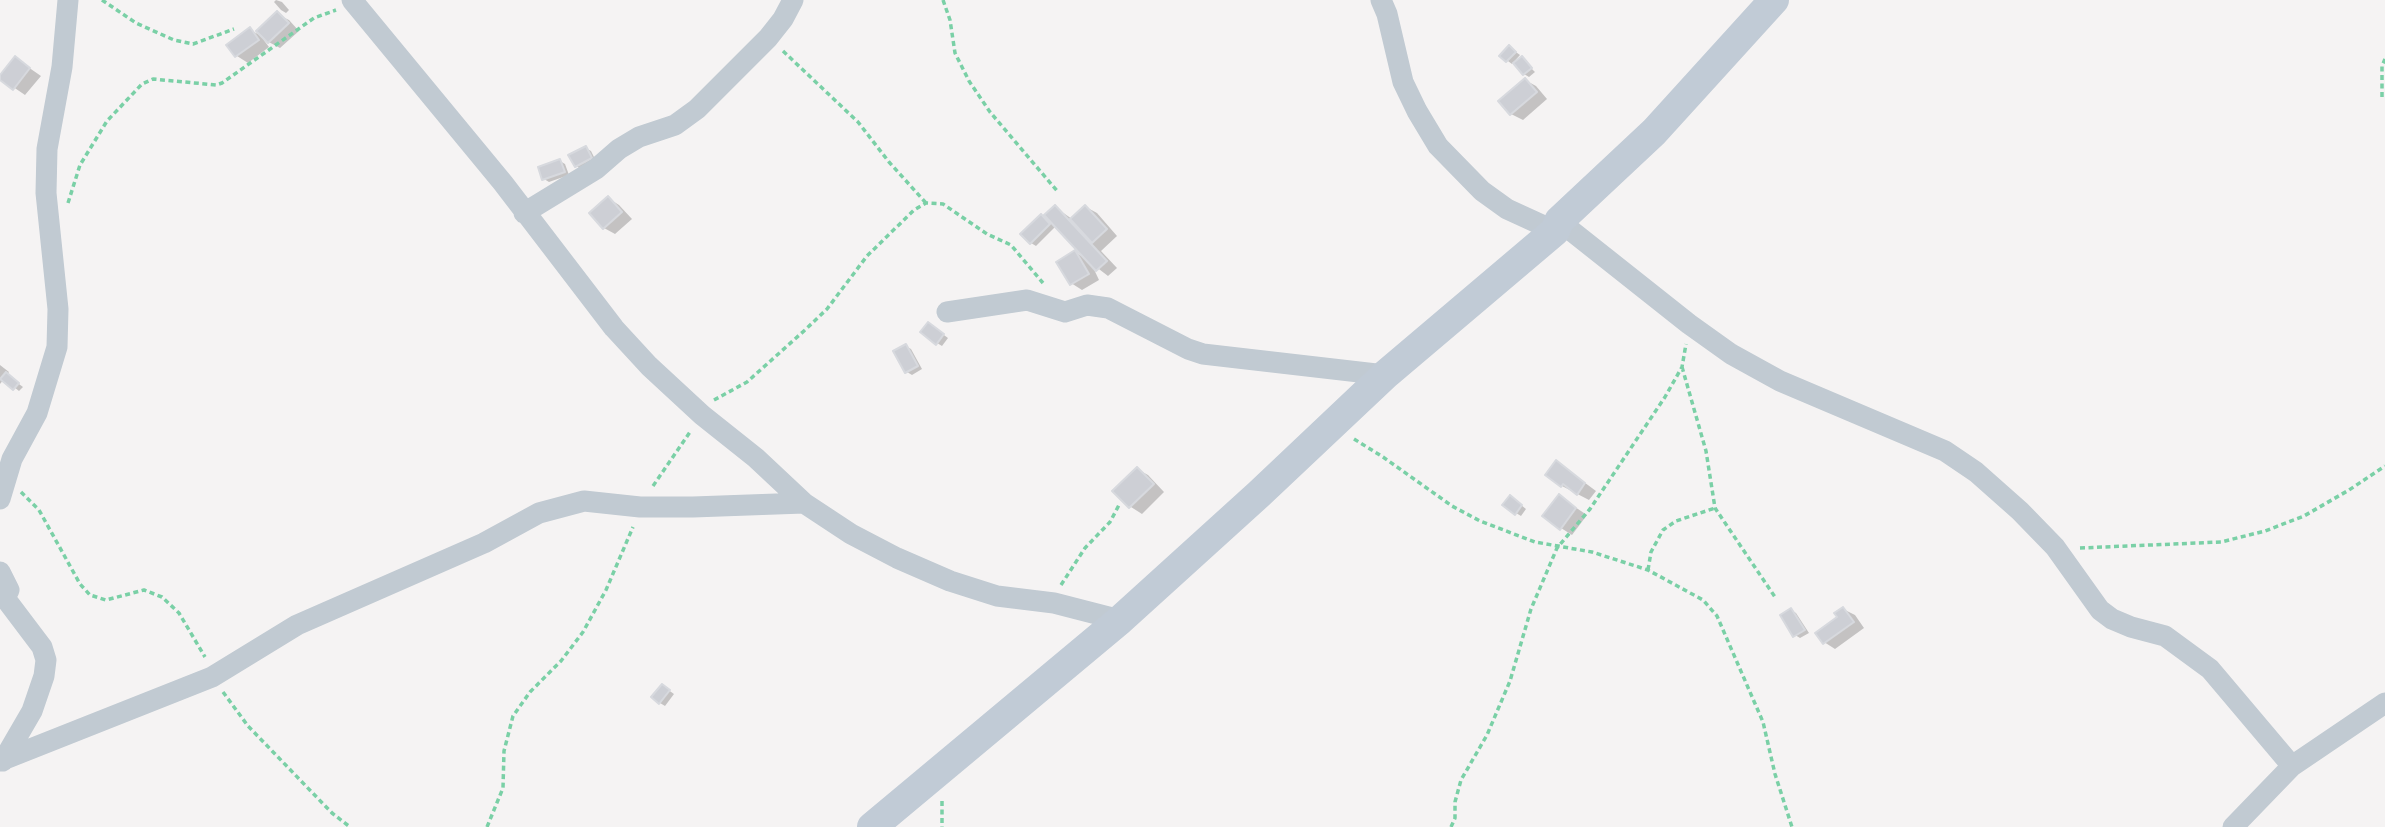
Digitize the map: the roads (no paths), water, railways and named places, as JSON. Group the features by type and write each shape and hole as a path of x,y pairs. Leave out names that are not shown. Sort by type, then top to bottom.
{"street":[{"path":"0,499 12,459 37,413 57,347 58,309 46,193 47,149 62,67 68,0"},
{"path":"524,213 596,169 619,149 639,137 675,125 697,108 768,38 793,0"},
{"path":"1381,0 1387,13 1403,82 1417,111 1438,146 1482,191 1507,209 1557,226 1731,354 1780,381 1945,451 1976,472 2054,547 2100,610 2112,619 2131,627 2165,636 2210,669 2292,766"},
{"path":"872,827 1120,620 1385,375 1557,226 1654,132 1774,0"},
{"path":"356,6 503,183 614,328 649,366 702,415 757,458 804,503 851,534 897,558 950,580 997,596 1054,603 1120,620"},
{"path":"947,312 1027,300 1065,312 1087,305 1108,308 1203,354 1385,375"},
{"path":"1,765 212,677 298,625 484,544 539,513 584,501 640,507 804,503"},
{"path":"1,765 32,711 46,666 42,647 5,598 3,585"},
{"path":"2233,827 2292,766 2385,703"}]}
